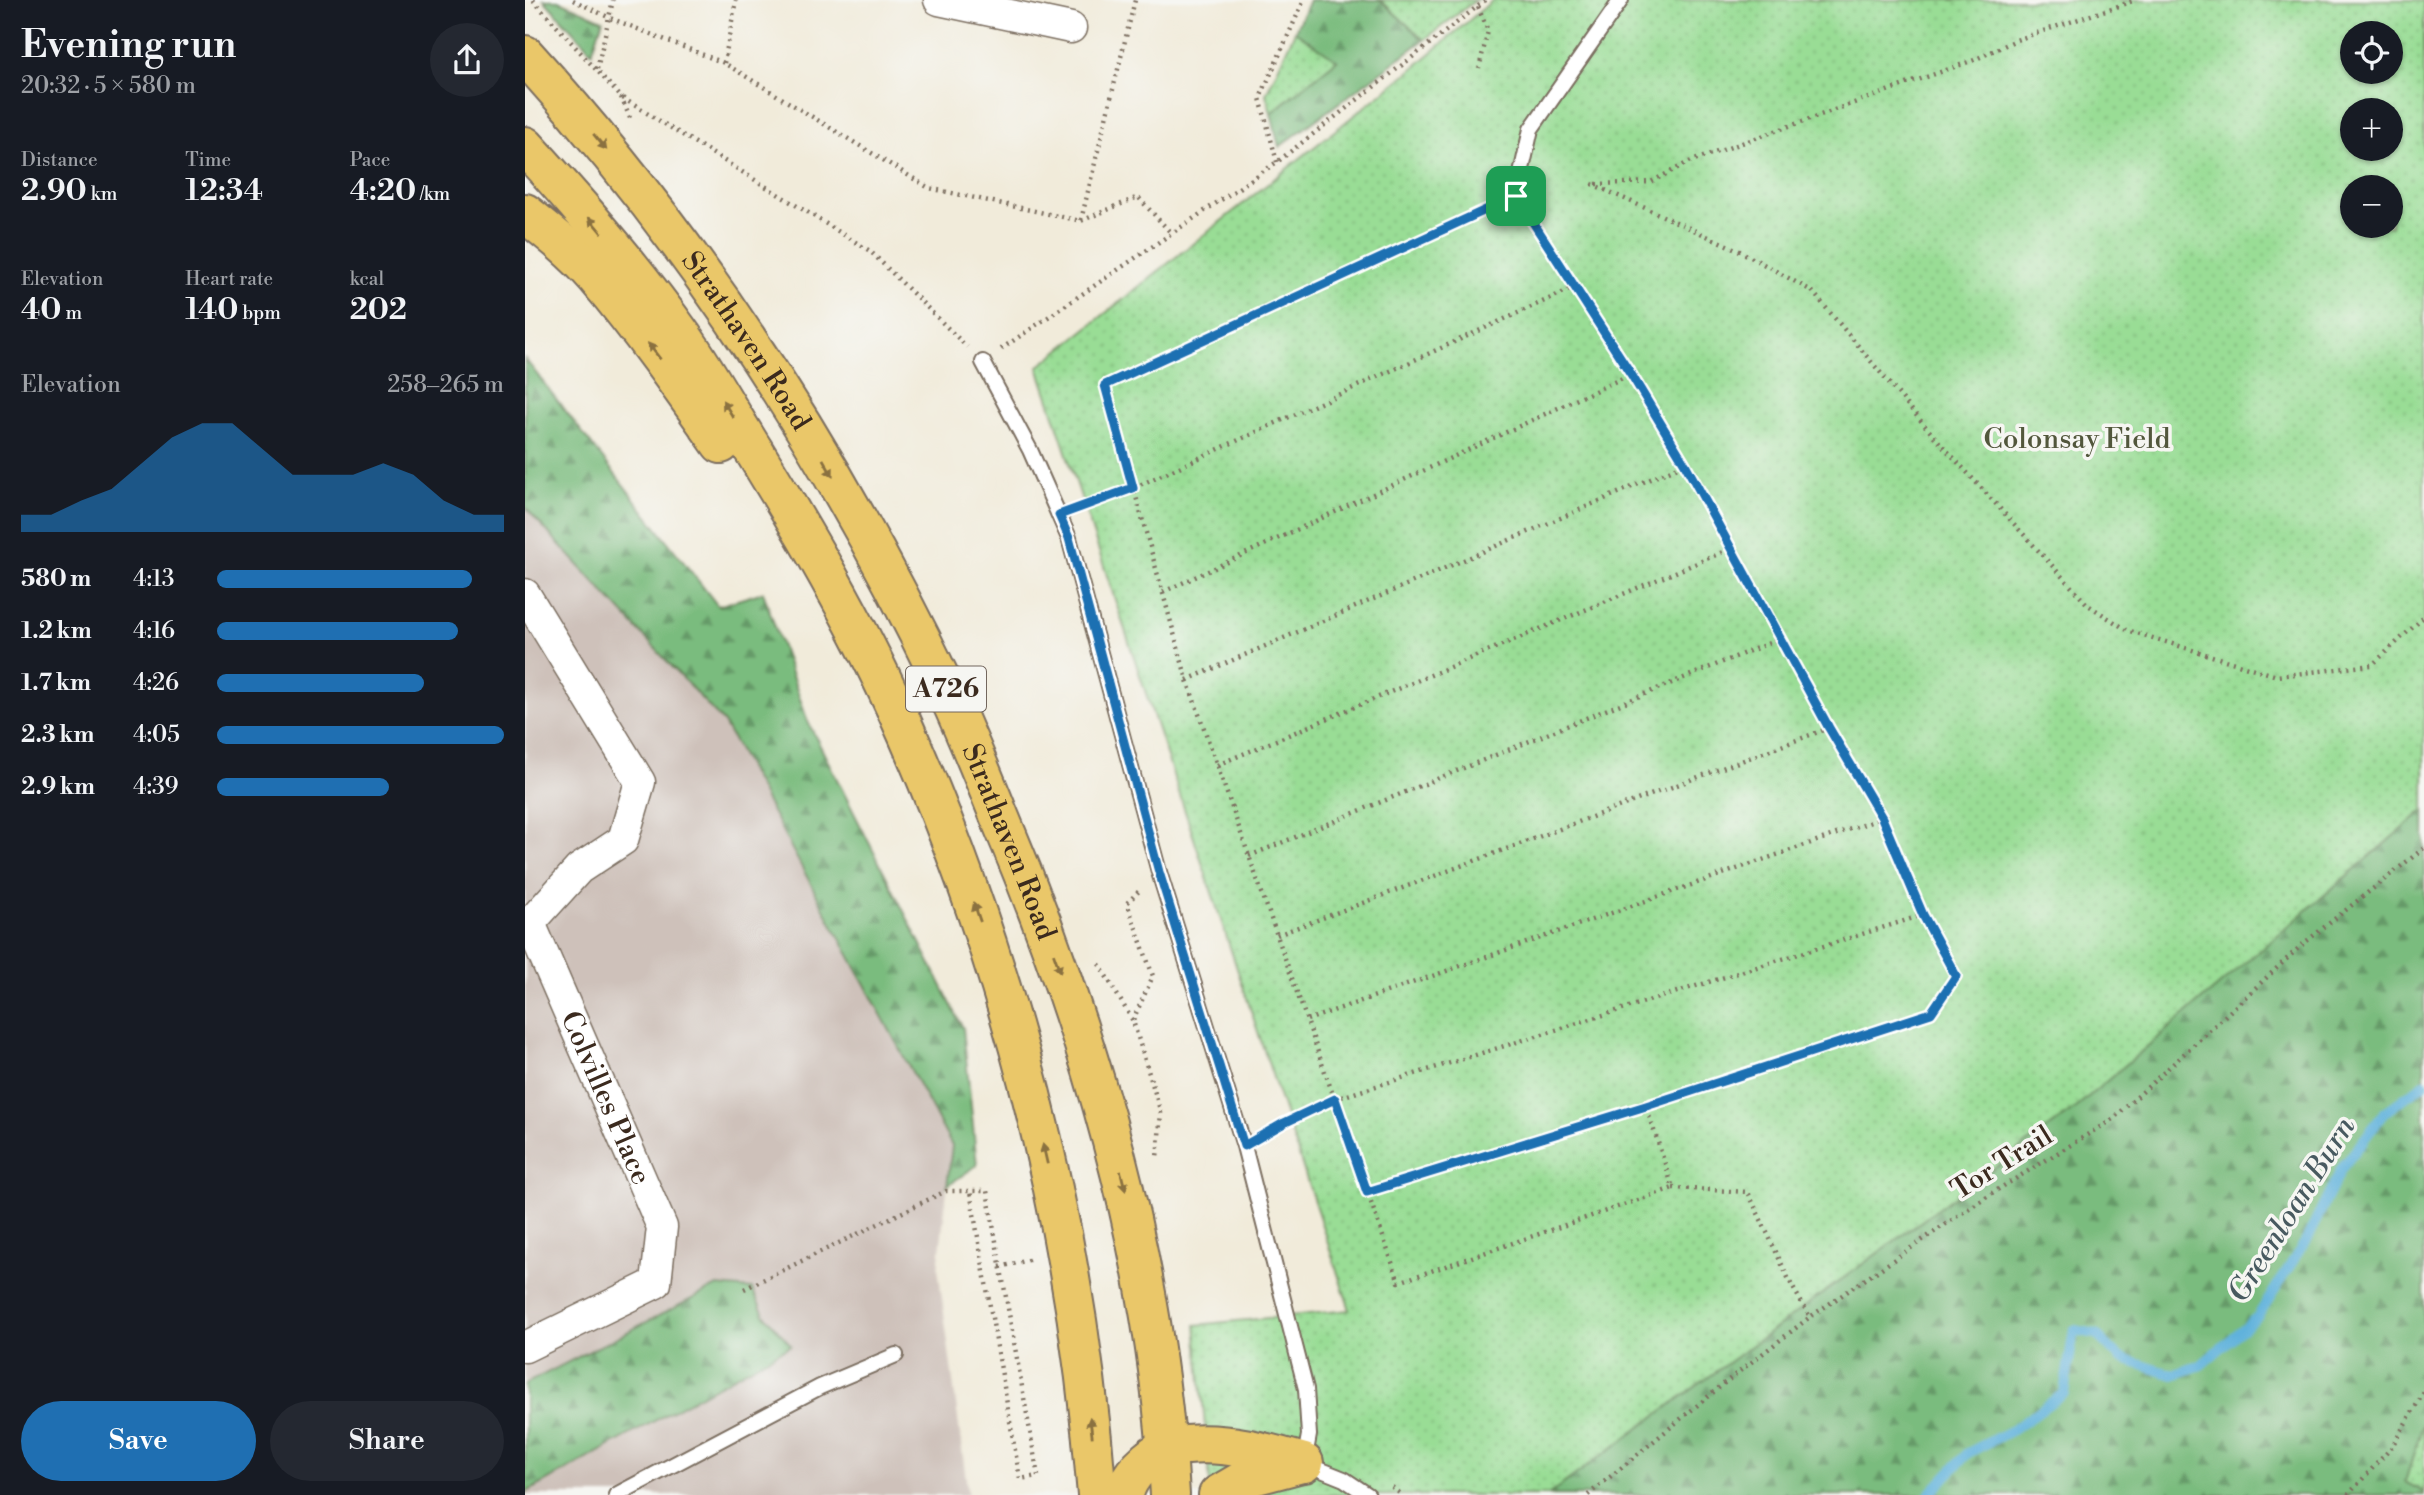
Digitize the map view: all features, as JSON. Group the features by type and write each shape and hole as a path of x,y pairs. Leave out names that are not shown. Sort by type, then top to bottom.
{"main road":[{"name":"Strathaven Road","path":"525,55 656,211 692,258 771,373 847,500 945,687 1026,880 1062,976 1123,1180 1155,1336 1170,1495"},
{"name":"Strathaven Road","path":"525,146 628,264 684,339 788,507 853,623 923,772 993,958 1026,1074 1056,1197 1076,1308 1097,1495"},
{"name":"A726","path":"525,213 556,238 595,276 672,374 853,623"},
{"path":"1160,1371 1171,1399 1182,1415 1198,1430 1230,1445"},
{"path":"1124,1495 1134,1473 1167,1447 1193,1444 1230,1445 1304,1463"},
{"path":"1218,1495 1249,1477 1304,1463"}],"street":[{"path":"939,0 1071,28"},
{"name":"Colvilles Place","path":"525,594 639,782 623,840 579,869 530,923 661,1227 656,1283 525,1347"}],"lane":[{"path":"1516,196 1531,129 1621,0"},
{"path":"983,362 1030,450 1069,538 1159,872 1244,1146 1306,1390 1309,1435 1304,1463 1344,1479 1369,1495"},
{"path":"616,1495 820,1387 895,1355"}],"path":[{"path":"533,0 621,97 870,251 983,362 1277,162 1486,0"},
{"path":"573,0 610,18 724,63 929,188 1081,221 1138,197 1171,233"},
{"path":"597,70 613,0"},
{"path":"724,63 736,0"},
{"path":"1081,221 1135,0"},
{"path":"1277,162 1260,98 1304,0"},
{"path":"2136,0 2016,40 1974,60 1689,162 1651,182 1592,184 1738,250 1812,291 1932,434 2073,589 2088,605 2127,630 2277,676 2372,665 2424,617"},
{"path":"1478,7 1488,31 1479,68"},
{"path":"1367,1192 1646,1106 1931,1013 1956,976 1923,915 1882,818 1779,639 1685,464 1631,374 1516,196 1105,385 1187,680 1335,1099 1367,1192 1399,1282 1673,1188 1748,1192 1792,1286 1810,1317"},
{"path":"1059,515 1133,488 1573,288"},
{"path":"1163,592 1631,374"},
{"path":"1187,680 1685,464"},
{"path":"1217,765 1730,549"},
{"path":"1249,856 1779,639"},
{"path":"1277,935 1829,728"},
{"path":"1307,1020 1882,818"},
{"name":"Tor Trail","path":"1588,1495 1810,1317 1984,1198 2113,1119 2303,944 2424,848"},
{"path":"1133,1021 1153,976 1126,903 1159,872"},
{"path":"1244,1146 1335,1099 1923,915"},
{"path":"1646,1106 1673,1188"},
{"path":"744,1289 946,1191 970,1191 986,1191 1038,1476 1020,1479 970,1191"},
{"path":"1000,1266 1031,1259"},
{"path":"2349,1495 2391,1448 2424,1392"}],"shaded area":[{"path":"525,507 724,723 952,1146 938,1268 968,1495 525,1495"}],"green space":[{"path":"544,0 558,0 603,20 592,52"},
{"path":"1309,0 1380,0 1424,40 1279,147 1271,113 1337,60 1295,31"},
{"path":"1380,0 1476,0 1424,40"},
{"name":"Colonsay Field","path":"1493,0 2424,0 2424,1495 1211,1495 1196,1325 1350,1310 1038,367 1411,70"},
{"path":"1295,31 1338,60 1271,113 1266,94"},
{"path":"525,359 718,606 763,592 808,722 963,1028 977,1165 947,1186 952,1146 724,723 525,507"},
{"path":"2424,810 2424,1421 2405,1482 2424,1492 2424,1495 1548,1495 2074,1109"},
{"path":"717,1286 752,1289 764,1314 791,1345 525,1493 525,1384"}],"waterway":[{"name":"Greenloan Burn","path":"1929,1495 1968,1453 2014,1429 2064,1393 2074,1330 2096,1334 2120,1358 2173,1375 2201,1365 2258,1316 2307,1239 2342,1168 2385,1112 2424,1084"}],"route":[{"path":"1516,196 1631,374 1685,464 1829,728 1882,818 1923,915 1956,976 1931,1013 1646,1106 1367,1192 1335,1099 1244,1146 1159,872 1069,538 1059,515 1133,488 1105,385 1516,196"}]}
